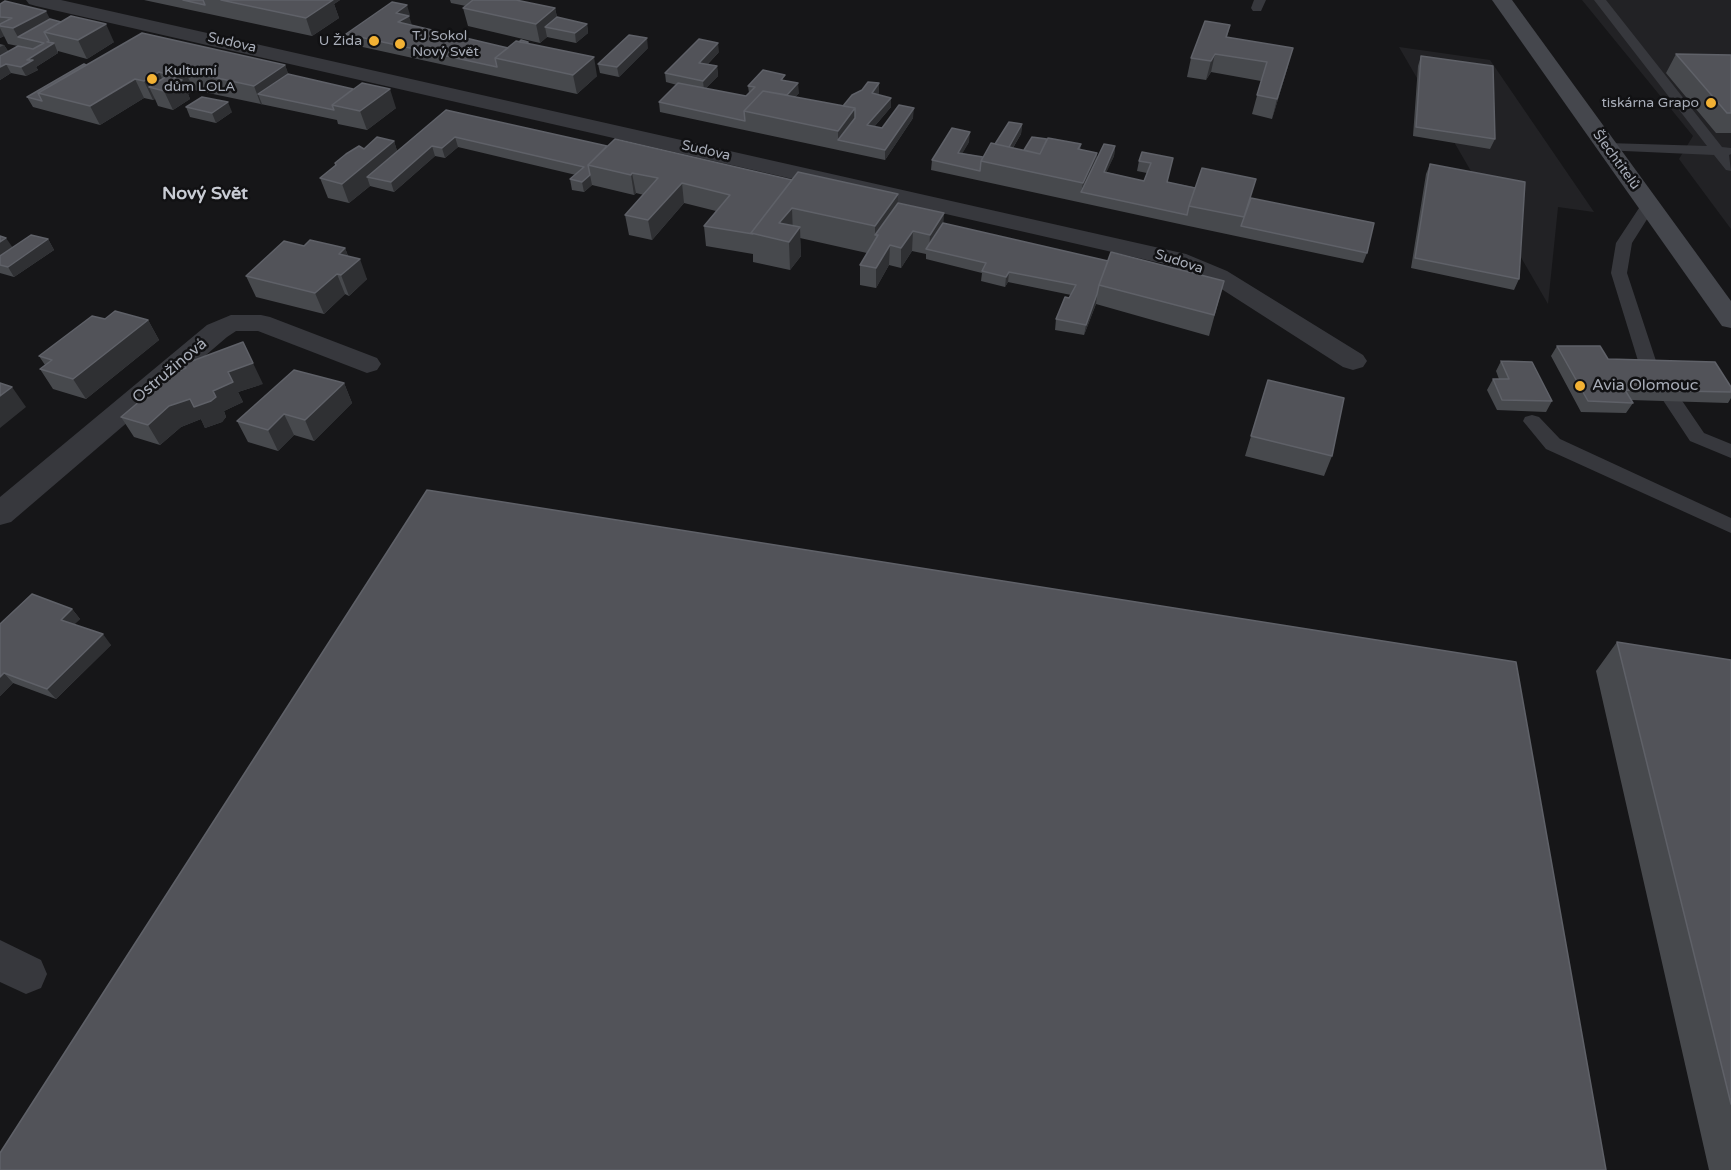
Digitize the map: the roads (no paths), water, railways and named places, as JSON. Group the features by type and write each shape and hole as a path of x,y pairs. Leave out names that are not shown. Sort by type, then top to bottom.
{"street":[{"name":"Sudova","path":"36,0 1177,259 1218,276 1353,361"},
{"name":"Šlechtitelů","path":"1502,0 1731,320"},
{"name":"Ostružinová","path":"0,514 217,331 231,323 261,323 314,346 368,364"}],"lane":[{"path":"1600,0 1725,151 1731,167"},
{"path":"1607,147 1725,151"},
{"path":"1648,205 1624,243 1618,273 1648,364 1697,437 1731,452"},
{"path":"1532,421 1553,444 1731,526"}],"place":[{"name":"U Žida","path":"374,41"},
{"name":"TJ Sokol Nový Svět","path":"400,44"},
{"name":"Kulturní dům LOLA","path":"152,79"},
{"name":"tiskárna Grapo","path":"1711,103"},
{"name":"Avia Olomouc","path":"1580,386"}],"district":[{"name":"Nový Svět","path":"205,194"}]}
